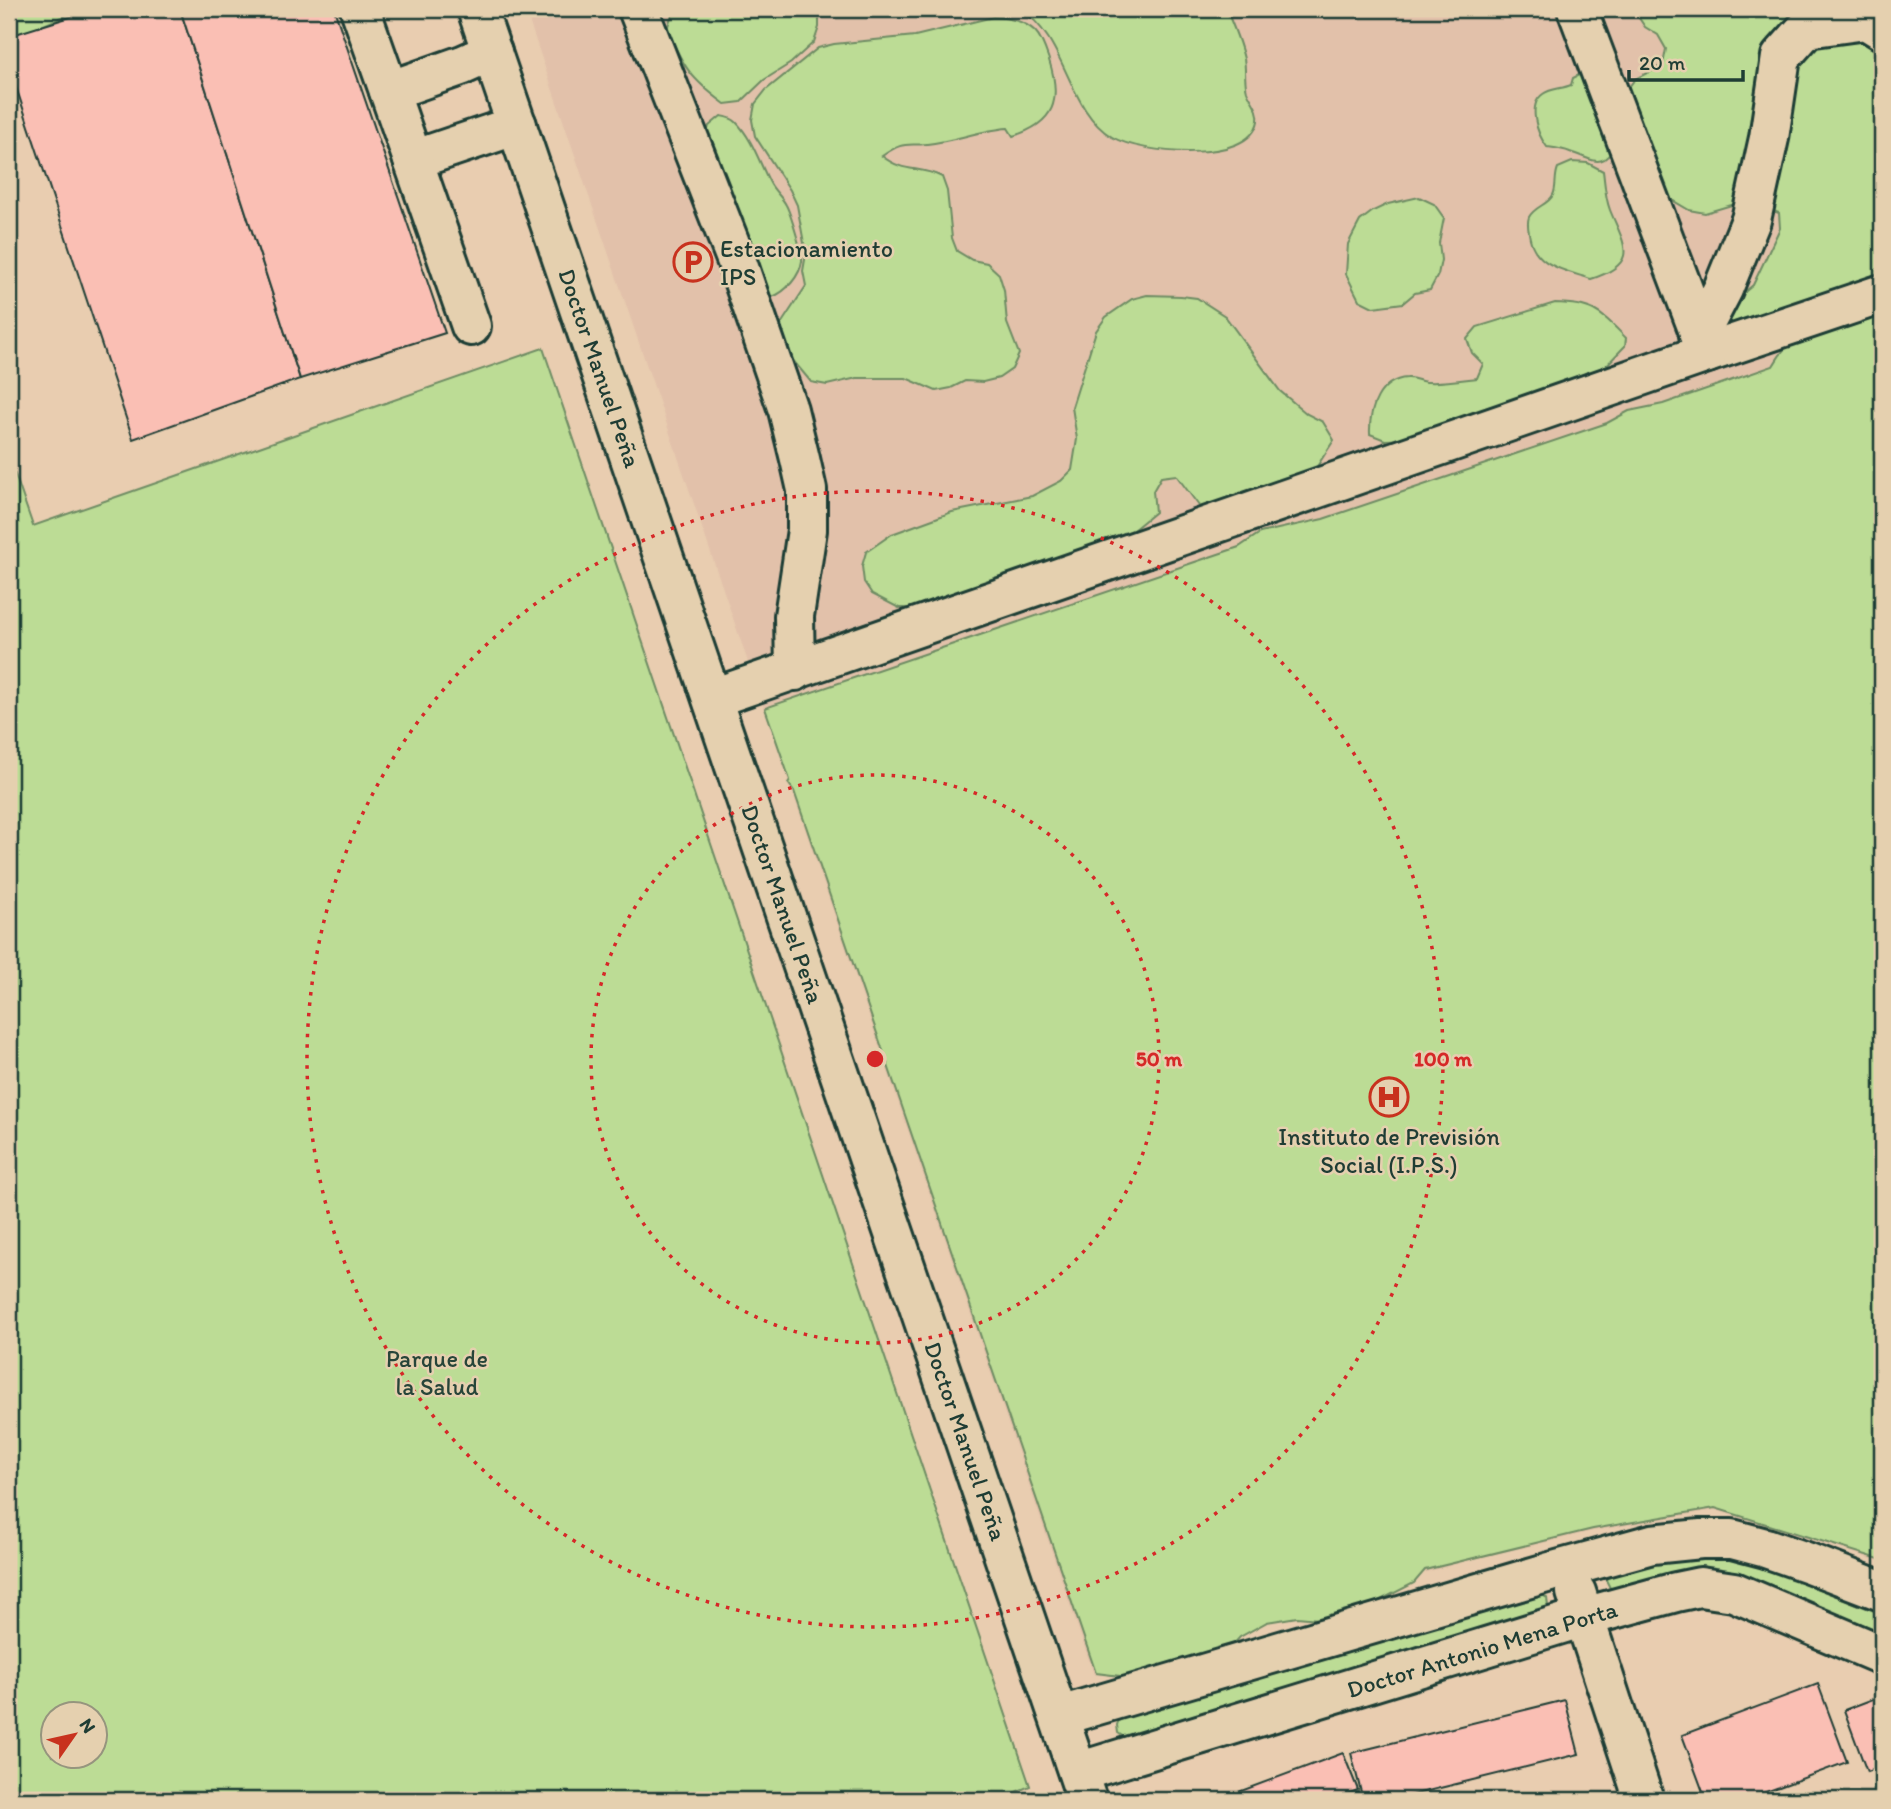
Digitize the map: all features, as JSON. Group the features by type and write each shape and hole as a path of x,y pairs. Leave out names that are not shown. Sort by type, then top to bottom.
{"street":[{"path":"360,9 471,326"},
{"name":"Doctor Manuel Peña","path":"477,9 1083,1786"},
{"path":"638,9 736,259 788,411 800,459 807,490 807,530 794,615 795,671"},
{"path":"1577,9 1703,344"},
{"path":"1703,344 1751,220 1769,138 1781,57 1807,28 1866,20 1882,30"},
{"path":"389,91 492,52"},
{"path":"413,160 517,125"},
{"path":"713,698 795,671 1703,344 1882,294"},
{"path":"1060,1716 1652,1544 1732,1539 1766,1548 1882,1591"},
{"path":"1568,1567 1644,1800"},
{"name":"Doctor Antonio Mena Porta","path":"1083,1786 1584,1617 1700,1587 1734,1592 1882,1655"}],"shaded area":[{"name":"Instituto de Previsión Social (I.P.S.)","path":"525,9 1882,9 1882,1562 1715,1510 1593,1531 1466,1561 1293,1609 1094,1675"}],"green space":[{"path":"9,9 81,9 9,40"},
{"path":"678,9 819,9 819,27 814,42 791,63 764,80 741,102 725,104 696,79 678,53 667,29 672,14"},
{"path":"1020,9 1226,9 1245,63 1246,87 1258,117 1251,135 1236,144 1216,150 1193,152 1146,148 1112,137 1097,125 1085,110 1048,37 1036,22"},
{"path":"1633,9 1882,9 1882,286 1736,334 1729,320 1729,305 1753,285 1780,228 1779,213 1750,203 1735,204 1705,213 1689,210 1662,194 1626,91 1635,79 1663,65 1666,49 1658,35 1645,27"},
{"path":"993,17 1025,24 1035,31 1042,41 1055,87 1052,108 1046,117 1027,131 1013,136 1008,128 998,129 937,143 904,145 882,156 898,165 942,177 947,191 952,238 957,251 972,260 987,263 999,274 1004,290 1007,323 1019,354 1012,369 999,378 983,382 965,381 936,391 906,378 857,378 827,385 811,382 791,358 779,327 806,286 803,271 806,254 797,205 755,136 752,120 755,104 766,90 818,48 915,36"},
{"path":"1581,74 1587,79 1618,143 1602,160 1592,160 1547,147 1535,120 1535,105 1543,94 1571,85 1573,78"},
{"path":"721,116 734,121 747,136 770,183 786,205 798,242 802,261 798,272 787,287 772,297 766,294 704,142 709,126"},
{"path":"1572,162 1588,163 1603,171 1608,205 1623,243 1623,259 1617,266 1591,279 1543,260 1532,244 1528,229 1528,219 1532,213 1553,195 1558,168"},
{"path":"1419,197 1434,204 1444,218 1439,243 1441,260 1438,275 1430,290 1415,293 1403,303 1373,307 1359,300 1346,274 1348,244 1360,221 1373,211 1388,204"},
{"path":"1147,295 1197,298 1225,316 1280,391 1307,414 1323,422 1334,440 1316,468 1316,484 1202,510 1176,475 1161,477 1153,491 1155,512 1105,553 915,608 899,608 872,594 864,582 862,566 866,552 892,534 952,512 1032,496 1061,481 1072,470 1077,439 1072,407 1096,331 1106,317 1132,299"},
{"path":"1555,303 1579,305 1595,311 1626,338 1625,346 1602,370 1587,372 1573,381 1416,439 1385,440 1370,434 1374,406 1389,384 1407,378 1434,382 1477,378 1483,364 1472,353 1467,339 1477,327"},
{"name":"Instituto de Previsión Social (I.P.S.)","path":"1882,318 1882,1560 1715,1508 1593,1529 1425,1570 1414,1583 1359,1611 1330,1620 1297,1617 1267,1622 1240,1637 1220,1659 1161,1681 1096,1673 794,791 788,783 790,780 765,708 1239,547 1260,533 1323,519 1607,423 1629,411 1663,404 1773,366 1795,338 1819,324 1847,319"},
{"name":"Parque de la Salud","path":"543,348 1030,1786 997,1800 9,1800 9,457 33,526"},
{"path":"1694,1554 1743,1559 1882,1614 1882,1632 1736,1574 1611,1590 1606,1580 1609,1573"},
{"path":"1539,1593 1547,1598 1548,1606 1544,1612 1124,1737 1118,1733 1119,1719"}],"building":[{"path":"96,9 180,9 300,379 133,439 9,66 9,36"},
{"path":"180,9 334,9 445,333 300,379"},
{"path":"1818,1684 1847,1762 1744,1800 1706,1800 1682,1735"},
{"path":"1881,1696 1882,1766 1867,1772 1844,1710"},
{"path":"1565,1700 1579,1754 1391,1800 1363,1800 1351,1753"},
{"path":"1343,1753 1358,1790 1331,1800 1217,1800"}],"place":[{"name":"Estacionamiento IPS","path":"693,262"},
{"name":"Instituto de Previsión Social (I.P.S.)","path":"1389,1097"}]}
